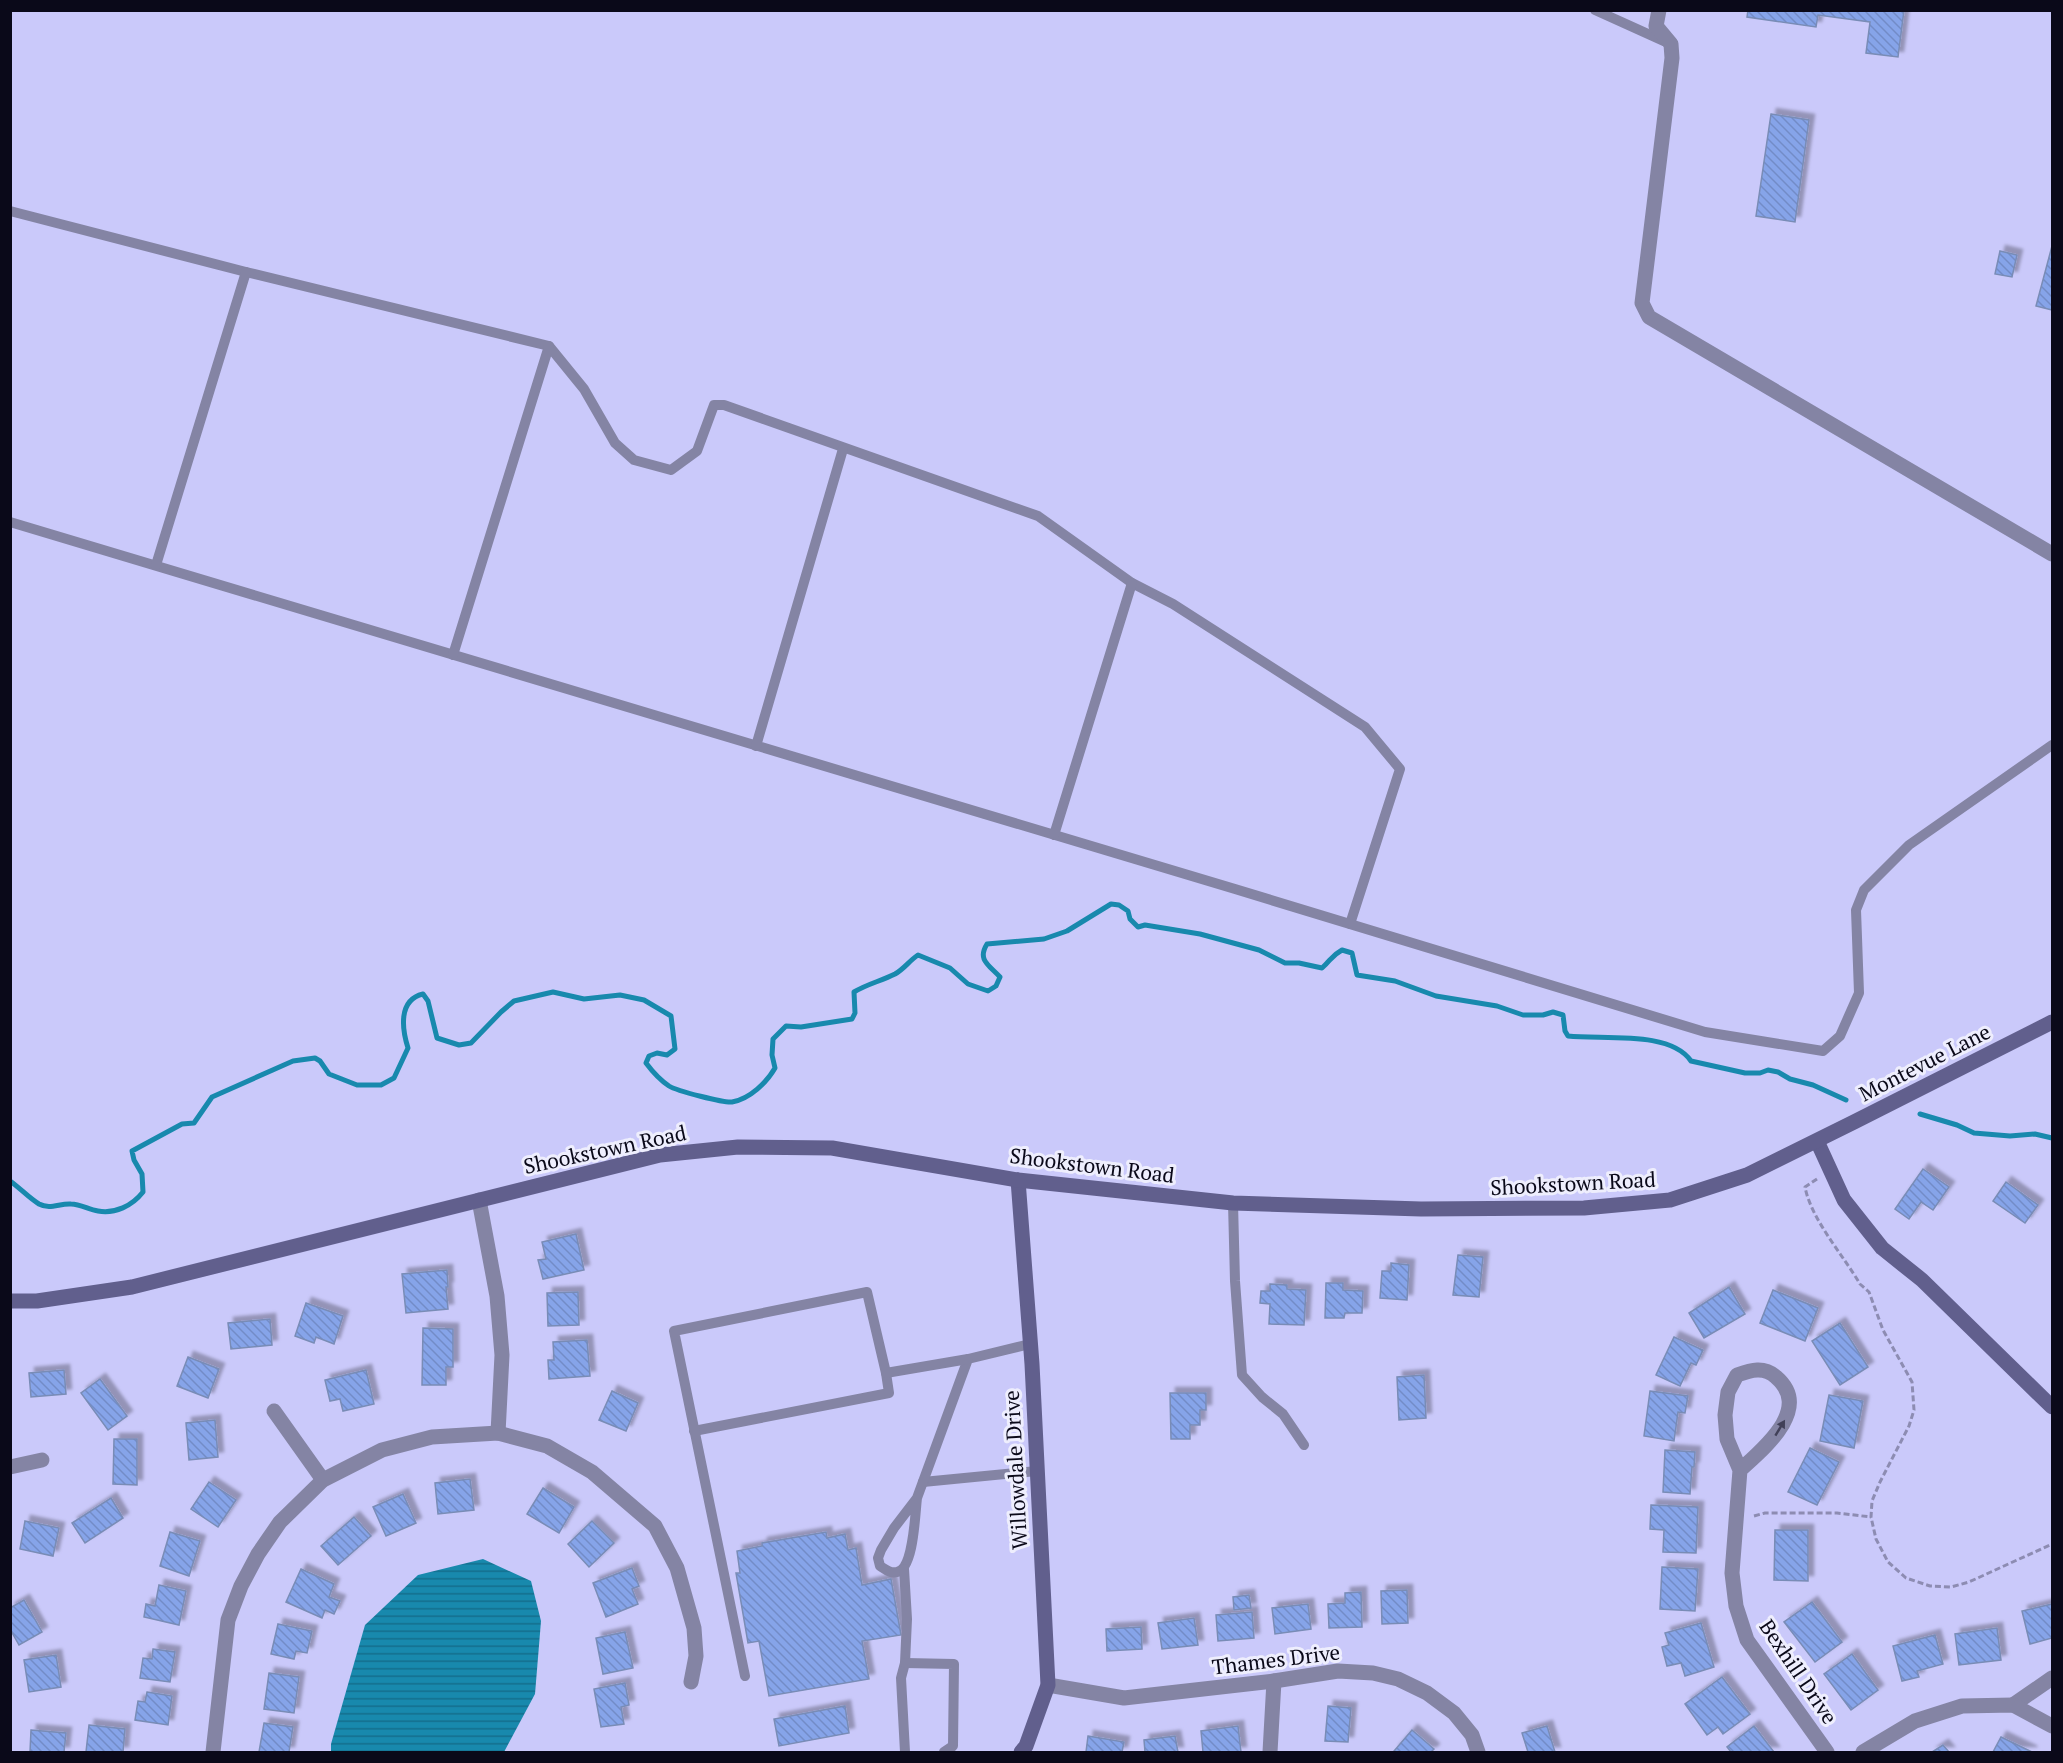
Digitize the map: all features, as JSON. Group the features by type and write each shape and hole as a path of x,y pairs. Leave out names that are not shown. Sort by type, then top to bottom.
{"street":[{"path":"1659,10 1656,26 1671,44 1672,58 1642,303 1649,317 2052,554"},
{"name":"Montevue Lane","path":"1817,1141 2052,1022"},
{"path":"1817,1141 1844,1200 1882,1248 1922,1280 2052,1407"},
{"name":"Shookstown Road","path":"10,1301 37,1301 132,1287 660,1155 738,1147 832,1148 1018,1180 1233,1203 1506,1210 1584,1208 1670,1200 1747,1175 1817,1141"},
{"name":"Willowdale Drive","path":"1018,1180 1030,1344 1048,1685 1026,1746 1021,1752"},
{"path":"479,1200 498,1308 502,1355 498,1433"},
{"name":"Bexhill Drive","path":"1740,1470 1773,1440 1786,1418 1790,1400 1785,1385 1773,1374 1755,1369 1737,1375 1728,1392 1725,1415 1727,1439 1740,1470 1732,1573 1736,1606 1747,1640 1827,1752"},
{"path":"274,1411 323,1480"},
{"path":"213,1752 228,1620 241,1586 258,1554 280,1522 323,1480 382,1450 432,1437 498,1433 547,1446 592,1472 655,1526 677,1568 694,1628 696,1656 691,1682"},
{"path":"10,1467 42,1460"},
{"name":"Thames Drive","path":"1048,1685 1124,1698 1274,1681 1338,1671 1373,1673 1398,1679 1427,1693 1454,1713 1472,1735 1478,1752"},
{"path":"2013,1705 2052,1678"},
{"path":"1270,1752 1274,1681"},
{"path":"1863,1752 1915,1721 1962,1706 2013,1705 2052,1726"}],"lane":[{"path":"1595,10 1671,44"},
{"path":"10,211 246,272 549,346 584,389 615,443 634,460 671,470 697,451 714,405 724,405 843,449 1038,516 1132,583 1173,604 1365,727 1400,769 1350,924"},
{"path":"156,566 246,272"},
{"path":"453,655 549,346"},
{"path":"756,746 843,449"},
{"path":"10,522 1705,1032 1822,1051 1840,1036 1859,993 1856,910 1864,890 1909,844 2052,745"},
{"path":"1054,835 1132,583"},
{"path":"1233,1203 1235,1281 1242,1375 1262,1397 1283,1414 1304,1445"},
{"path":"694,1431 889,1393 867,1292 674,1331 694,1431 745,1676"},
{"path":"886,1373 968,1359 1030,1344"},
{"path":"904,1569 889,1572 880,1566 878,1558 894,1528 916,1498 968,1359"},
{"path":"923,1482 1037,1471"},
{"path":"905,1752 901,1678 905,1663 907,1619 904,1569 912,1547 916,1498"},
{"path":"905,1663 954,1664 952,1746 944,1752"}],"path":[{"path":"1830,1171 1805,1187 1807,1200 1860,1284 1869,1292 1883,1329 1912,1382 1914,1410 1909,1426 1872,1502 1871,1517 1875,1539 1888,1562 1906,1578 1930,1586 1951,1587 1969,1582 2052,1544"},
{"path":"1736,1522 1765,1513 1871,1517"}],"water":[{"path":"483,1559 531,1581 541,1621 535,1694 504,1752 331,1752 331,1744 365,1625 418,1575"}],"building":[{"path":"1748,10 1904,10 1898,57 1866,53 1870,22 1818,15 1816,27 1747,17"},
{"path":"1771,114 1809,120 1795,222 1756,216"},
{"path":"2052,246 2052,310 2036,306"},
{"path":"2000,251 2017,255 2012,277 1995,274"},
{"path":"1923,1169 1949,1187 1933,1210 1921,1202 1909,1219 1895,1209"},
{"path":"2006,1182 2038,1205 2025,1223 1993,1201"},
{"path":"576,1234 584,1270 543,1279 538,1260 546,1259 542,1242"},
{"path":"1458,1255 1483,1257 1479,1297 1453,1295"},
{"path":"1391,1263 1409,1265 1407,1300 1380,1298 1382,1271 1391,1271"},
{"path":"447,1270 448,1309 406,1313 402,1274"},
{"path":"1326,1283 1343,1283 1343,1290 1363,1291 1362,1313 1345,1313 1344,1318 1325,1318"},
{"path":"1270,1284 1287,1285 1287,1289 1306,1290 1304,1325 1269,1324 1270,1304 1260,1303 1261,1291 1270,1291"},
{"path":"1729,1287 1745,1314 1704,1338 1689,1313"},
{"path":"1773,1290 1818,1308 1805,1341 1760,1323"},
{"path":"578,1292 579,1325 548,1326 547,1293"},
{"path":"306,1303 343,1316 334,1344 316,1337 314,1343 295,1336"},
{"path":"270,1319 272,1345 231,1349 228,1323"},
{"path":"1840,1323 1868,1367 1840,1385 1812,1341"},
{"path":"423,1328 453,1329 453,1367 446,1367 446,1385 422,1385"},
{"path":"1674,1337 1703,1350 1696,1365 1691,1363 1680,1386 1656,1375"},
{"path":"587,1340 590,1376 549,1379 548,1360 554,1360 553,1342"},
{"path":"188,1357 219,1369 208,1398 177,1386"},
{"path":"64,1370 66,1394 31,1397 29,1373"},
{"path":"366,1370 374,1404 343,1411 340,1399 330,1401 325,1380"},
{"path":"1424,1375 1426,1418 1399,1420 1397,1377"},
{"path":"100,1379 127,1416 108,1430 81,1393"},
{"path":"612,1391 638,1403 626,1431 599,1420"},
{"path":"1650,1391 1688,1396 1685,1413 1678,1412 1674,1441 1644,1436"},
{"path":"1170,1393 1206,1393 1206,1410 1200,1410 1200,1425 1190,1425 1190,1439 1171,1439"},
{"path":"1829,1395 1863,1401 1854,1448 1820,1441"},
{"path":"215,1420 218,1457 189,1460 186,1423"},
{"path":"114,1439 137,1439 137,1485 113,1484"},
{"path":"1810,1448 1839,1462 1817,1505 1788,1492"},
{"path":"1665,1450 1695,1452 1690,1494 1663,1492"},
{"path":"470,1479 474,1510 438,1514 435,1483"},
{"path":"209,1482 236,1500 218,1527 191,1509"},
{"path":"543,1488 574,1507 559,1533 527,1514"},
{"path":"403,1494 416,1523 386,1536 373,1507"},
{"path":"111,1498 123,1518 85,1543 72,1523"},
{"path":"1651,1505 1698,1507 1696,1553 1663,1552 1664,1530 1650,1529"},
{"path":"354,1517 371,1536 338,1565 321,1546"},
{"path":"25,1521 59,1528 53,1556 20,1549"},
{"path":"592,1521 614,1543 589,1567 568,1544"},
{"path":"1775,1530 1808,1530 1808,1581 1774,1580"},
{"path":"170,1532 200,1541 189,1576 160,1566"},
{"path":"826,1532 827,1538 845,1534 848,1550 856,1548 862,1585 891,1579 901,1635 862,1641 869,1679 769,1696 759,1641 748,1643 736,1573 740,1573 737,1551 762,1546 762,1543"},
{"path":"1662,1567 1698,1569 1695,1611 1660,1609"},
{"path":"632,1568 639,1586 632,1589 638,1604 606,1617 593,1583"},
{"path":"301,1569 334,1584 329,1597 340,1601 334,1614 325,1610 322,1618 286,1602"},
{"path":"159,1585 186,1591 179,1625 144,1617 146,1604 155,1606"},
{"path":"1407,1590 1408,1623 1382,1624 1381,1591"},
{"path":"1361,1592 1362,1627 1329,1628 1328,1604 1345,1603 1345,1593"},
{"path":"1249,1595 1251,1608 1234,1610 1233,1597"},
{"path":"24,1600 42,1632 19,1645 10,1629 10,1608"},
{"path":"1812,1602 1842,1642 1815,1662 1784,1622"},
{"path":"1308,1604 1311,1629 1275,1634 1272,1608"},
{"path":"2052,1604 2052,1638 2030,1644 2022,1611"},
{"path":"1252,1612 1254,1638 1218,1641 1216,1615"},
{"path":"1194,1618 1198,1645 1162,1649 1158,1623"},
{"path":"1701,1623 1714,1667 1685,1676 1681,1663 1667,1666 1662,1647 1669,1645 1665,1633"},
{"path":"278,1624 312,1631 307,1653 296,1651 294,1659 271,1654"},
{"path":"1141,1627 1142,1649 1107,1651 1106,1629"},
{"path":"1997,1628 2001,1660 1959,1665 1955,1634"},
{"path":"625,1632 633,1668 603,1674 596,1638"},
{"path":"1935,1635 1943,1664 1917,1671 1919,1677 1902,1681 1893,1646"},
{"path":"153,1649 175,1652 170,1682 140,1678 143,1658 152,1659"},
{"path":"1852,1654 1878,1690 1851,1710 1824,1674"},
{"path":"56,1655 61,1687 29,1692 24,1660"},
{"path":"269,1673 299,1677 294,1713 264,1709"},
{"path":"1722,1677 1750,1714 1723,1734 1718,1727 1707,1735 1685,1704"},
{"path":"625,1683 629,1705 621,1707 624,1724 601,1727 594,1689"},
{"path":"147,1692 172,1696 168,1725 135,1720 138,1701 145,1702"},
{"path":"845,1706 849,1733 779,1746 774,1719"},
{"path":"1328,1706 1351,1708 1348,1742 1325,1741"},
{"path":"264,1723 293,1727 289,1752 259,1752"},
{"path":"89,1725 125,1729 123,1752 86,1752"},
{"path":"1238,1726 1241,1752 1203,1752 1201,1731"},
{"path":"1547,1726 1555,1752 1528,1752 1522,1733"},
{"path":"1754,1726 1774,1752 1731,1752 1727,1747"},
{"path":"31,1730 66,1733 64,1752 30,1752"},
{"path":"1412,1730 1434,1749 1431,1752 1394,1751"},
{"path":"1088,1736 1124,1742 1122,1752 1086,1752"},
{"path":"1175,1736 1178,1752 1145,1752 1144,1740"},
{"path":"2001,1737 2032,1752 1993,1752"},
{"path":"1943,1745 1949,1752 1932,1752"}],"waterway":[{"path":"10,1181 43,1206 75,1204 104,1212 123,1208 143,1192 142,1174 132,1151 182,1124 194,1123 212,1097 293,1061 315,1058 329,1074 357,1085 381,1085 394,1078 408,1048 404,1032 406,1009 409,1002 423,994 428,1001 437,1038 459,1045 471,1043 514,1001 553,992 584,999 620,995 644,1000 671,1016 675,1049 667,1055 657,1053 649,1056 646,1063 651,1069 669,1086 690,1094 732,1102 751,1094 772,1073 775,1068 772,1055 773,1039 786,1026 801,1027 852,1019 855,1013 854,992 895,974 918,955 950,968 968,984 988,991 996,986 1000,977 988,966 984,958 983,954 987,944 1044,939 1067,931 1111,904 1119,905 1128,911 1130,919 1138,927 1145,925 1200,934 1259,950 1285,963 1299,963 1322,968 1342,950 1352,953 1357,975 1395,981 1436,996 1497,1006 1523,1015 1543,1015 1553,1012 1563,1015 1568,1036 1634,1038 1652,1041 1681,1051 1691,1061 1745,1073 1760,1073 1768,1070 1778,1072 1790,1079 1813,1085 1846,1100"},
{"path":"1920,1114 1957,1125 1974,1133 2010,1136 2035,1134 2052,1138"}]}
